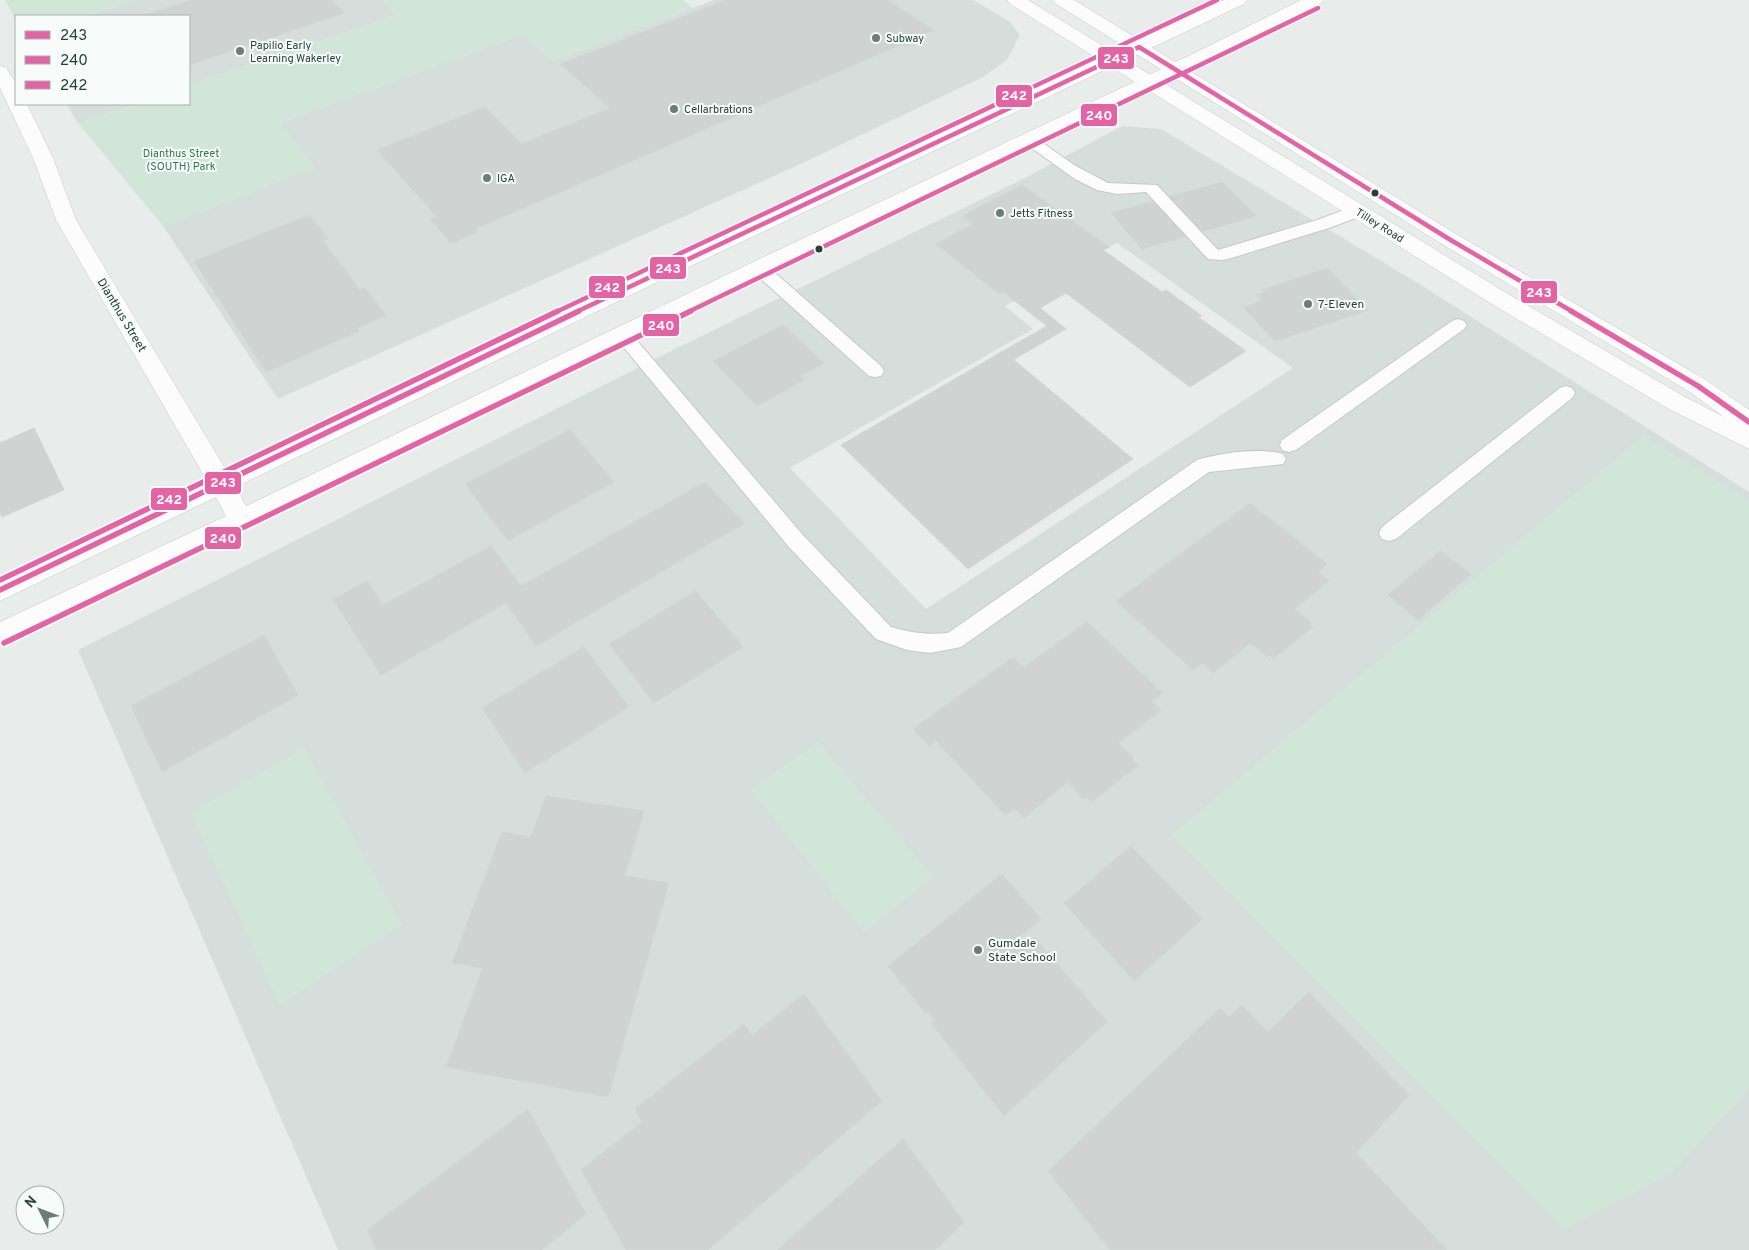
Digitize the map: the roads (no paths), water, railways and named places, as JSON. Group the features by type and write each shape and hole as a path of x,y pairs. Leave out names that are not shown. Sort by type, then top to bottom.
{"street":[{"name":"Tilley Road","path":"1016,0 1148,83 1605,361 1677,403 1749,440"},
{"name":"Tilley Road","path":"1062,0 1449,239 1698,386 1749,422"},
{"path":"0,590 670,267 1238,0"},
{"path":"0,635 622,334 1148,83 1314,0"},
{"name":"Dianthus Street","path":"0,71 15,98"},
{"name":"Dianthus Street","path":"18,105 43,158 66,220 241,520"}],"lane":[{"path":"1028,139 1096,185 1114,190 1141,186 1152,188 1214,255 1222,255 1323,224 1358,211"},
{"path":"760,268 875,371"},
{"path":"1288,445 1458,325"},
{"path":"622,334 795,540 884,633 907,641 930,644 953,641 1204,465 1238,460 1276,459"},
{"path":"1390,533 1566,393"}],"place":[{"name":"Subway","path":"876,38"},
{"name":"Papilio Early Learning Wakerley","path":"240,51"},
{"name":"Cellarbrations","path":"674,109"},
{"name":"IGA","path":"487,178"},
{"name":"Jetts Fitness","path":"1000,213"},
{"name":"7-Eleven","path":"1308,304"},
{"name":"Gumdale State School","path":"978,950"}],"park label":[{"name":"Dianthus Street (SOUTH) Park","path":"181,159"}]}
